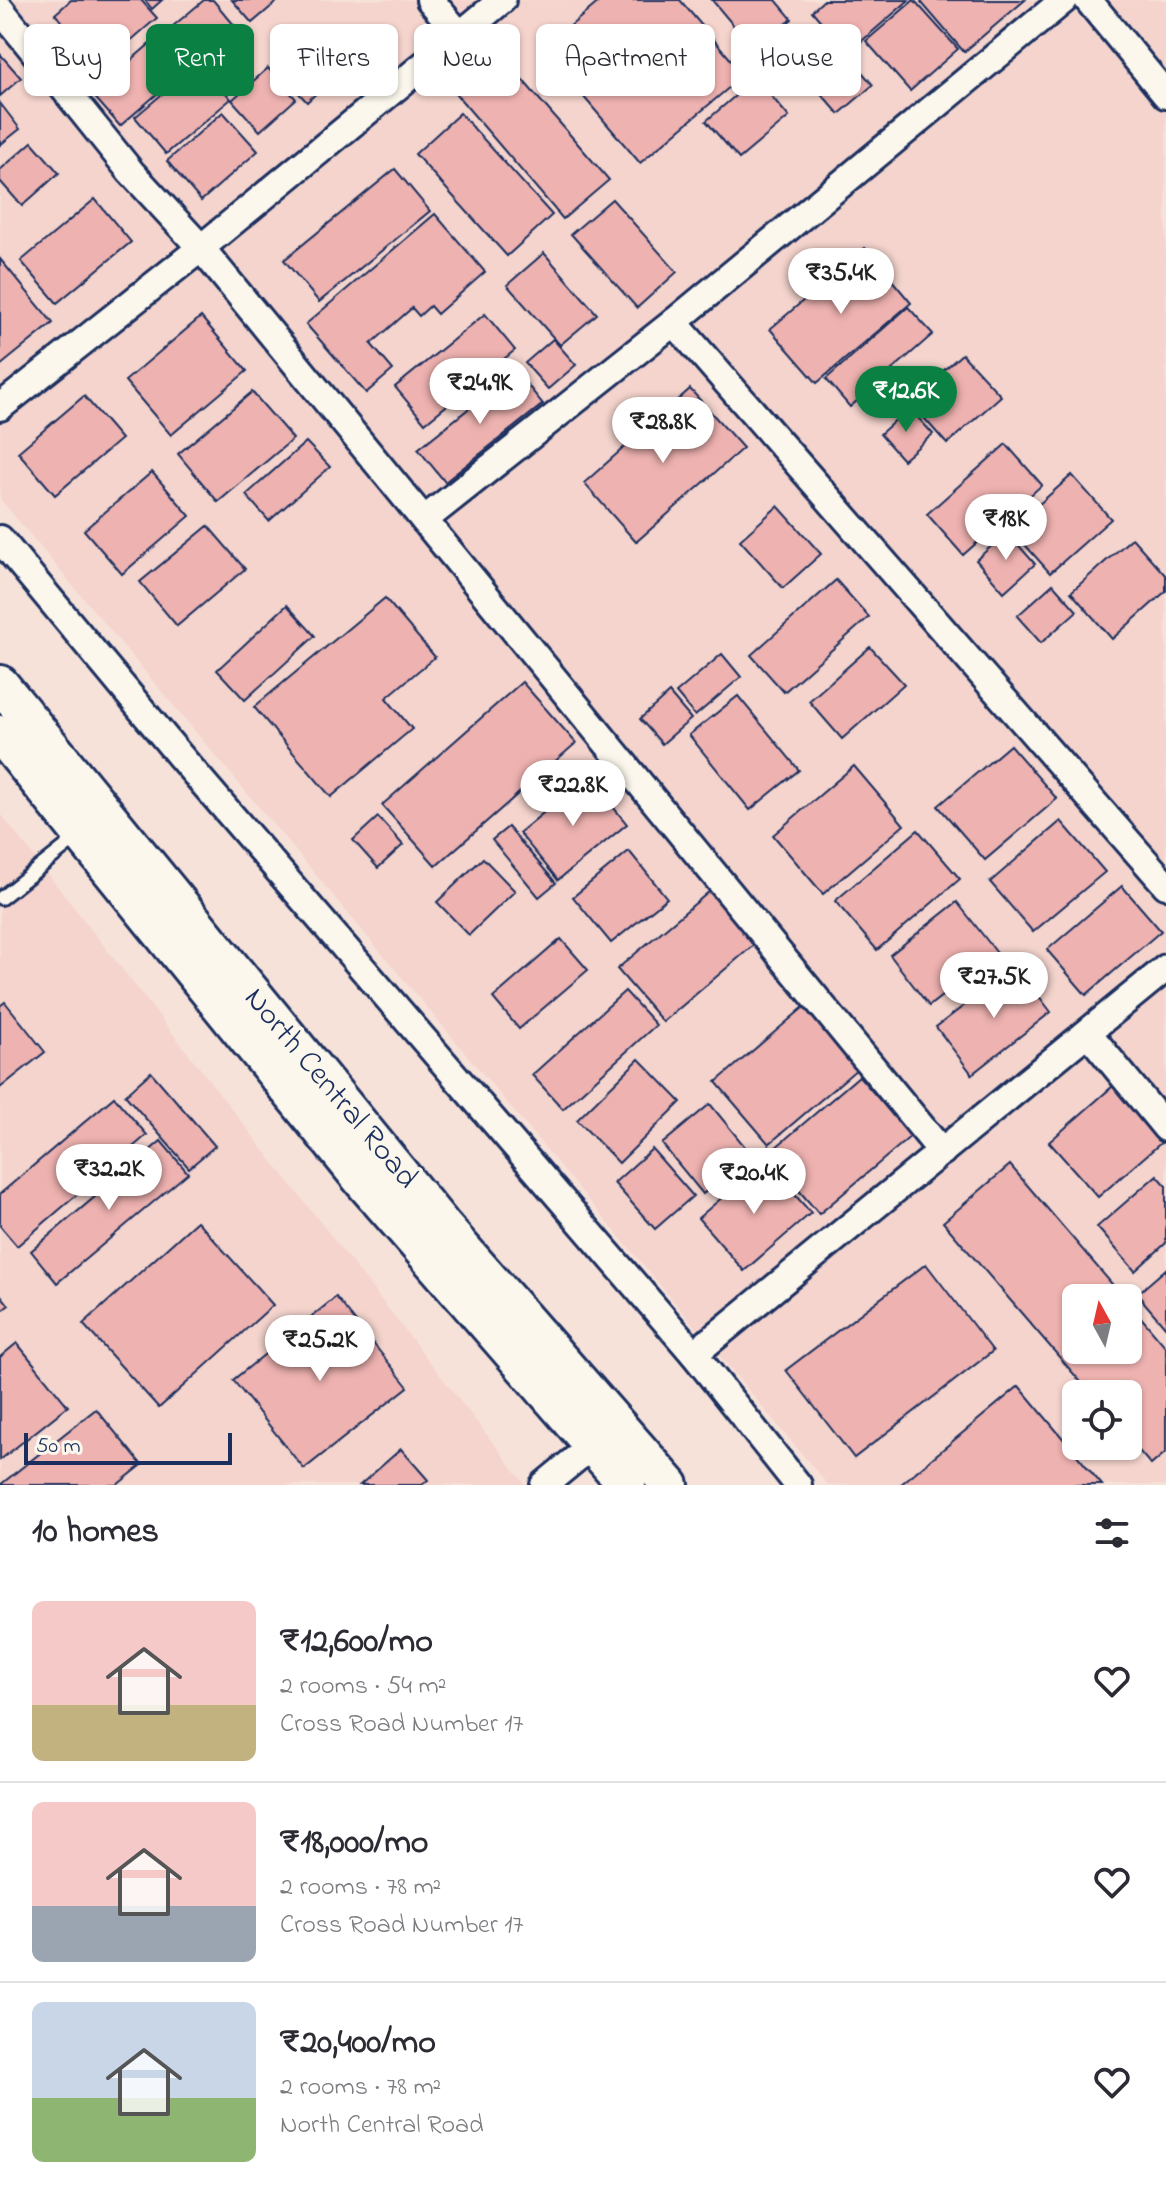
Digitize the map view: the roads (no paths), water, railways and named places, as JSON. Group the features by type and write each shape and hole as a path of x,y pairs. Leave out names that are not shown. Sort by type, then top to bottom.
{"main road":[{"name":"North Central Road","path":"0,684 442,1225 606,1435 627,1485"},
{"name":"North Central Road","path":"0,734 364,1183 606,1435 670,1485"}],"street":[{"path":"430,0 451,24"},
{"path":"473,24 502,0"},
{"path":"424,520 674,322 1064,0"},
{"path":"1088,0 1166,95"},
{"path":"0,9 131,172 201,248 942,1152"},
{"path":"0,407 201,248 414,73"},
{"path":"674,322 1166,885"},
{"path":"0,539 180,756 694,1354 798,1485"},
{"path":"694,1354 1166,968"},
{"path":"1088,1033 1166,1128"},
{"path":"544,1485 606,1435"}],"lane":[{"path":"1,898 81,834"}]}
